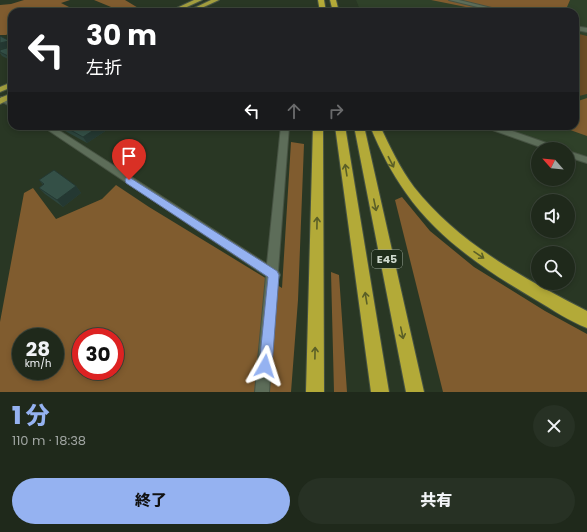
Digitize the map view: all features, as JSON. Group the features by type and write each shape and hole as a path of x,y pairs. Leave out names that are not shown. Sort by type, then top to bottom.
{"highway":[{"path":"180,8 199,0"},
{"path":"197,8 216,0"},
{"path":"314,392 318,130"},
{"name":"E45","path":"341,130 380,392"},
{"name":"E45","path":"360,130 415,392"},
{"path":"376,130 397,174 415,198 439,223 468,248 504,273 550,301 587,320"}],"street":[{"path":"452,0 487,8"},
{"path":"52,130 274,275"},
{"path":"262,392 274,275 285,130"},
{"path":"501,130 535,142"},
{"path":"575,156 587,160"}],"shaded area":[{"path":"24,0 70,0 61,3 69,7 66,8 8,8 8,34 0,35 0,5 11,4"},
{"path":"94,0 125,0 138,8 109,8 111,7"},
{"path":"356,0 587,0 587,157 575,153 575,142 544,142 510,130 579,130 579,8 359,8"},
{"path":"431,0 570,0 567,7 568,8 471,8"},
{"path":"579,34 587,36 587,94 579,96"},
{"path":"587,98 587,136 570,130 579,130 579,101"},
{"path":"291,142 304,144 298,300 291,392 0,392 0,322 24,193 33,188 56,219 102,199 116,185 149,207 282,288"},
{"path":"402,197 430,231 474,267 545,311 587,334 587,392 443,392 395,200"},
{"path":"331,272 339,275 347,392 334,392"}],"building":[{"path":"0,36 8,40 8,41 0,43"},
{"path":"8,48 8,56 0,52 0,50"},
{"path":"70,130 94,130 83,137"},
{"path":"54,170 76,186 57,200 39,188 44,184 39,180"}],"route":[{"path":"129,180 274,275 265,366"}]}
